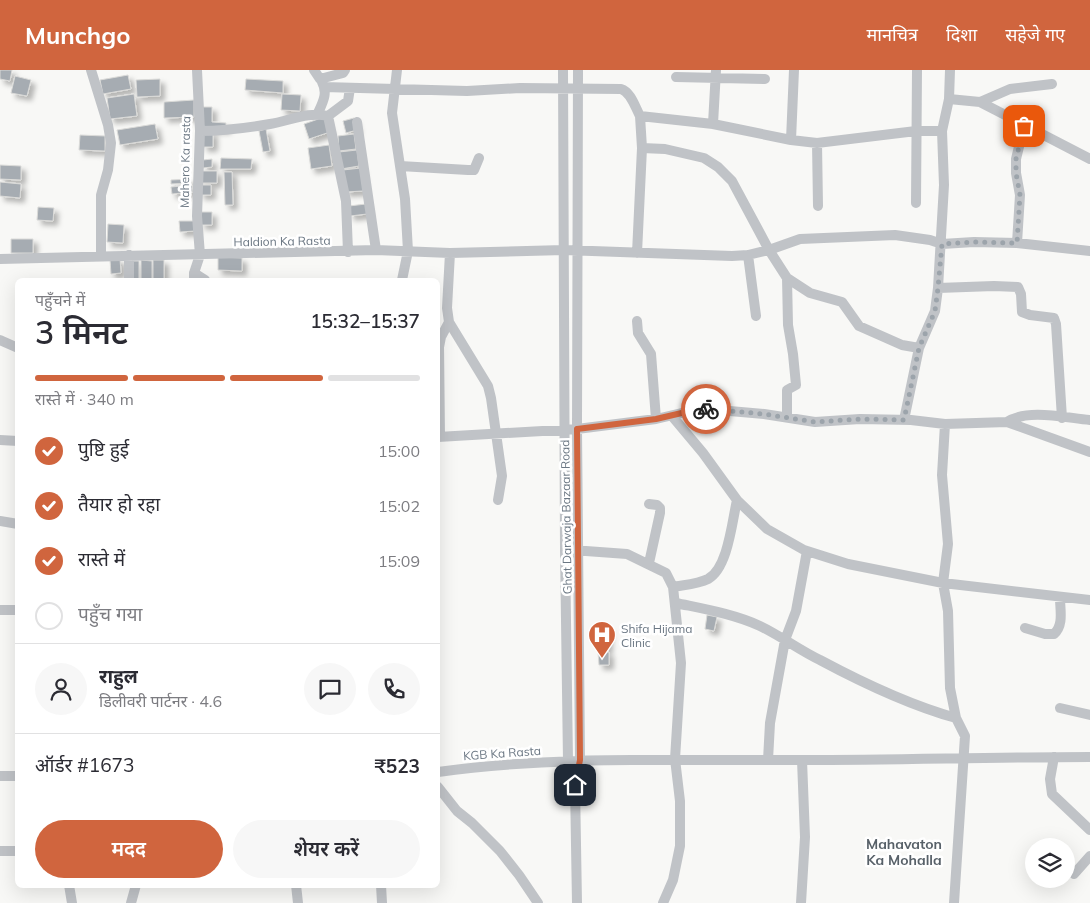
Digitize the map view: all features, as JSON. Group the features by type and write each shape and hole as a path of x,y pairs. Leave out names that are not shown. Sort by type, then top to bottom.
{"street":[{"path":"91,70 108,125 111,143 108,170 101,195 101,256"},
{"name":"Mahero Ka rasta","path":"197,70 200,131 197,216 200,255"},
{"path":"319,79 344,73 345,70"},
{"path":"398,70 392,113 405,200 408,251 402,278"},
{"path":"563,70 568,761 570,774 575,785"},
{"name":"Ghat Darwaja Bazaar Road","path":"577,903 575,785 580,760 577,429 578,70"},
{"path":"791,140 794,70"},
{"path":"916,203 917,70"},
{"path":"904,420 919,348 935,311 942,244 944,185 942,131 948,99 950,70"},
{"path":"713,124 716,74"},
{"path":"676,78 716,74 765,79"},
{"path":"319,79 350,88 467,90 563,87 625,90 640,116 642,148 637,253"},
{"path":"319,79 325,99 323,115 346,200 348,252"},
{"path":"980,102 1010,89 1052,84"},
{"path":"200,131 218,131 323,115 348,101 350,88"},
{"path":"948,99 980,102 1090,159"},
{"path":"640,116 713,124 791,140 817,143 916,131 942,131"},
{"path":"357,122 376,250"},
{"path":"1017,243 1020,195 1016,173 1016,159 1024,126"},
{"path":"817,143 818,206"},
{"path":"642,148 665,149 704,158 718,167 732,181 769,250 787,278 810,293 842,302 859,326 902,345 919,348"},
{"path":"400,166 474,170 479,158"},
{"name":"Haldion Ka Rasta","path":"0,260 129,255 376,250 450,253 564,250 704,256 748,255 800,239 895,235 930,240 942,244 974,242 1017,243 1090,251"},
{"path":"450,253 447,308 449,322 488,386 497,434 502,476 498,500"},
{"path":"129,255 129,278"},
{"path":"194,277 200,255"},
{"path":"748,255 756,316"},
{"path":"787,278 788,326 796,385 787,390 788,418"},
{"path":"938,288 1018,287 1021,294 1022,312 1054,318 1056,324 1062,418"},
{"path":"637,321 638,333 651,354 656,419"},
{"path":"440,342 449,322"},
{"path":"0,340 15,347"},
{"path":"440,437 577,429 656,419 706,409 815,422 860,419 904,420 945,424 1008,422 1090,452"},
{"path":"1008,422 1014,418 1030,414 1090,420"},
{"path":"672,416 703,453 737,500 766,529 807,550 848,564 943,583 1090,600"},
{"path":"945,424 942,475 948,544 943,583 948,611 950,688 956,718 964,736 954,903"},
{"path":"0,440 15,441"},
{"path":"673,587 706,580 716,573 723,562 737,500"},
{"path":"649,504 657,505 660,508 660,513 649,563"},
{"path":"0,521 15,524"},
{"path":"565,550 627,554 666,572 673,587 681,663 675,759 680,801 680,846 673,880 663,903"},
{"path":"768,760 770,723 785,640 796,611 807,550"},
{"path":"1025,628 1045,634 1054,634 1059,630 1060,598"},
{"path":"676,603 734,616 760,626 818,660 889,693 932,711 956,718"},
{"path":"0,610 15,610"},
{"path":"1060,708 1090,715"},
{"path":"1054,757 1050,778 1052,794 1090,830"},
{"name":"KGB Ka Rasta","path":"440,772 474,767 580,760 1090,757"},
{"path":"801,903 805,837 802,760"},
{"path":"0,776 15,776"},
{"path":"440,790 457,811 500,851 520,875 538,903"},
{"path":"0,850 15,851"},
{"path":"1075,873 1090,856"},
{"path":"70,888 72,903"},
{"path":"131,903 135,888"},
{"path":"296,888 298,903"},
{"path":"381,888 382,903"}],"building":[{"path":"0,70 12,70 10,81 0,79"},
{"path":"128,75 131,89 103,94 100,80"},
{"path":"15,76 31,80 27,96 11,93"},
{"path":"160,79 160,96 137,97 136,80"},
{"path":"246,79 283,81 283,93 245,90"},
{"path":"134,94 137,116 110,119 107,98"},
{"path":"282,94 301,95 300,111 281,110"},
{"path":"194,100 194,117 164,118 164,102"},
{"path":"202,107 212,107 212,122 226,123 226,129 202,129"},
{"path":"324,117 330,132 309,139 304,124"},
{"path":"354,118 357,130 346,133 343,121"},
{"path":"155,124 158,139 120,145 117,130"},
{"path":"266,129 270,151 263,152 259,131"},
{"path":"213,132 213,147 203,147 203,133"},
{"path":"354,134 356,149 339,151 338,136"},
{"path":"80,135 105,136 105,151 79,150"},
{"path":"329,145 332,166 311,169 308,148"},
{"path":"357,150 359,166 341,169 339,152"},
{"path":"221,158 252,159 251,169 220,169"},
{"path":"212,159 212,167 203,168 203,160"},
{"path":"0,165 21,166 21,180 0,179"},
{"path":"361,168 363,191 345,192 343,170"},
{"path":"199,171 217,171 217,183 199,183"},
{"path":"224,172 232,172 233,205 225,205"},
{"path":"191,179 191,183 171,184 171,180"},
{"path":"0,182 21,184 20,198 0,196"},
{"path":"192,185 193,192 172,194 171,187"},
{"path":"200,185 211,185 211,195 200,195"},
{"path":"366,204 367,214 350,216 349,206"},
{"path":"38,207 54,208 53,221 37,220"},
{"path":"201,212 212,212 212,225 201,225"},
{"path":"179,221 195,221 195,231 180,232"},
{"path":"108,224 124,225 123,243 107,242"},
{"path":"11,239 33,239 33,253 11,253"},
{"path":"218,257 242,258 242,271 218,270"},
{"path":"120,259 121,273 111,274 110,260"},
{"path":"141,260 152,261 152,278 141,278"},
{"path":"153,260 164,260 164,278 153,278"},
{"path":"132,261 139,261 139,278 132,278"},
{"path":"707,615 717,617 714,631 705,629"},
{"path":"598,628 608,628 608,649 599,650"},
{"path":"598,652 609,652 609,665 599,665"}],"way so far":[{"path":"706,409 764,414 815,422 860,419 904,420 919,348 935,311 942,244 956,242 1017,243 1020,195 1016,173 1016,159 1024,126"}],"place":[{"name":"Shifa Hijama Clinic","path":"602,659"}],"district":[{"name":"Mahavaton Ka Mohalla","path":"904,852"}],"route":[{"path":"575,785 580,760 577,429 656,419 706,409"}]}
